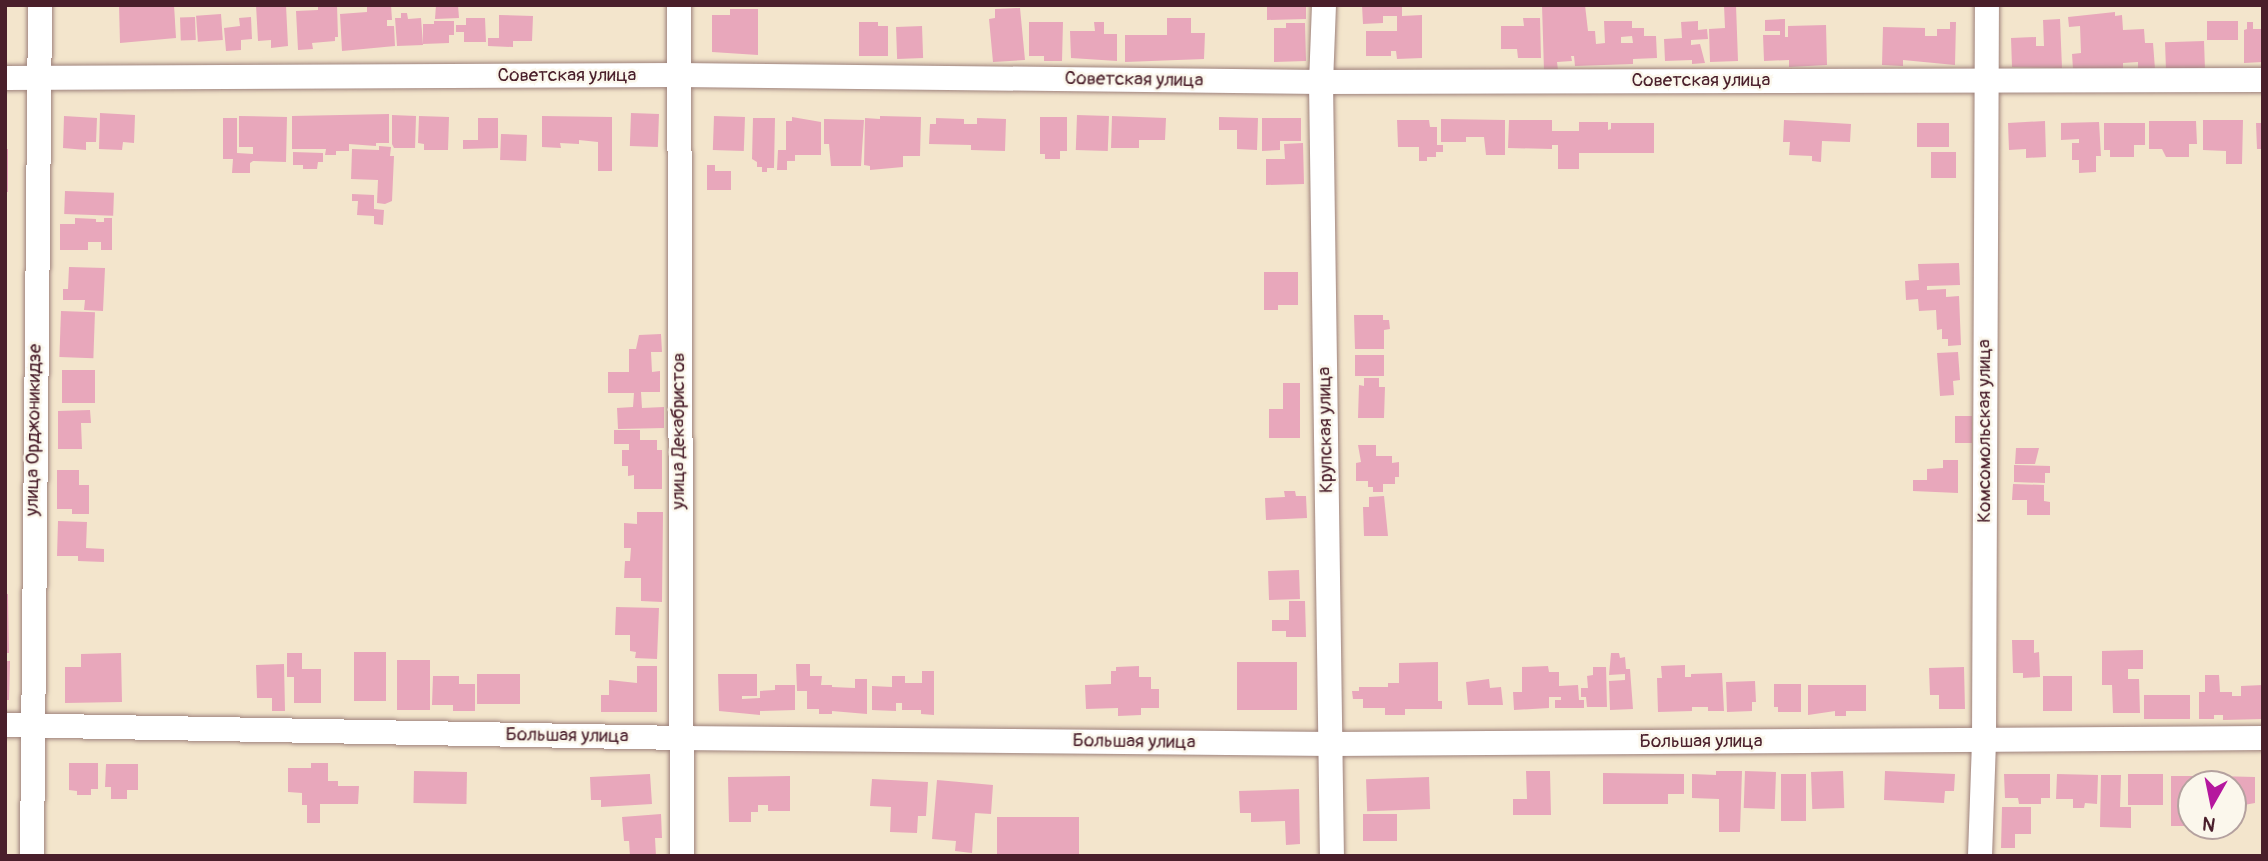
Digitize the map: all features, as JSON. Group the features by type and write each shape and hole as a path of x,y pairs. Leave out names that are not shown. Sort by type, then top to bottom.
{"street":[{"name":"улица Орджоникидзе","path":"32,856 31,725 40,5"},
{"name":"улица Декабристов","path":"679,5 679,738 682,856"},
{"name":"Крупская улица","path":"1324,5 1321,82 1332,856"},
{"name":"Комсомольская улица","path":"1980,856 1984,740 1987,5"},
{"name":"Советская улица","path":"5,78 678,75 1321,82 2263,80"},
{"name":"Большая улица","path":"5,725 679,738 1331,744 2263,738"}],"building":[{"path":"119,5 174,5 176,38 120,43"},
{"path":"256,5 286,5 288,46 271,48 271,40 258,41"},
{"path":"318,5 337,5 338,37 335,37 335,41 312,43 313,49 298,50 296,11 318,10"},
{"path":"367,5 391,5 392,20 387,20 387,26 394,26 395,46 342,51 340,14 367,12"},
{"path":"436,5 458,5 459,18 435,19"},
{"path":"1306,5 1306,19 1267,20 1267,7"},
{"path":"1362,5 1402,5 1402,16 1422,15 1422,58 1397,59 1396,51 1391,51 1391,56 1366,56 1366,31 1397,31 1397,16 1383,16 1383,23 1363,24"},
{"path":"1542,5 1585,5 1588,31 1595,31 1596,44 1605,43 1604,21 1632,21 1632,28 1644,28 1644,36 1656,36 1657,58 1633,59 1633,64 1575,66 1574,56 1571,56 1572,61 1557,62 1558,70 1544,71","holes":["1632,36 1633,43 1621,43 1621,37"]},
{"path":"1724,5 1736,5 1738,61 1710,62 1709,29 1725,28"},
{"path":"1020,8 1025,60 993,62 989,19 995,18 995,9"},
{"path":"730,9 758,9 758,55 712,52 712,15 730,15"},
{"path":"2115,12 2115,16 2122,15 2123,30 2144,29 2145,43 2153,43 2155,69 2138,69 2138,62 2123,63 2123,69 2073,69 2072,54 2081,53 2080,26 2069,27 2068,17"},
{"path":"401,13 407,13 408,19 421,18 423,45 397,46 395,18 401,18"},
{"path":"221,14 223,40 198,42 196,16"},
{"path":"499,15 533,16 532,41 513,41 513,47 488,46 488,38 499,38"},
{"path":"195,17 196,40 181,41 180,18"},
{"path":"251,17 252,39 241,40 241,50 226,51 224,28 240,26 239,18"},
{"path":"466,18 485,18 486,42 464,42 464,32 456,32 456,25 466,25"},
{"path":"1167,18 1191,18 1191,33 1205,33 1204,59 1125,62 1125,35 1167,35"},
{"path":"1523,18 1540,18 1541,58 1518,58 1517,49 1501,49 1501,26 1524,26"},
{"path":"1785,19 1785,37 1788,37 1788,26 1826,25 1827,65 1789,67 1789,60 1764,61 1763,35 1780,35 1780,31 1765,31 1765,20"},
{"path":"2060,19 2062,68 2012,67 2011,38 2036,37 2036,46 2044,46 2043,20"},
{"path":"434,21 454,21 454,35 449,35 449,43 423,44 423,24 434,24"},
{"path":"1698,21 1698,30 1707,29 1708,39 1691,40 1691,45 1700,44 1705,63 1692,64 1692,60 1665,61 1664,39 1682,38 1681,22"},
{"path":"2207,21 2238,21 2238,40 2207,40"},
{"path":"859,22 878,22 878,26 888,26 888,56 859,56"},
{"path":"1029,22 1063,22 1062,61 1044,61 1044,56 1029,56"},
{"path":"1094,22 1104,22 1104,34 1117,34 1117,61 1071,58 1070,31 1095,31"},
{"path":"1950,22 1956,22 1955,65 1903,60 1903,66 1882,65 1883,27 1925,28 1925,36 1937,36 1937,29 1950,29"},
{"path":"2247,22 2253,22 2253,29 2263,29 2263,62 2244,63 2244,30 2247,29"},
{"path":"1286,23 1305,23 1306,61 1274,62 1274,28 1286,28"},
{"path":"922,26 923,58 897,59 896,27"},
{"path":"2204,41 2205,68 2166,69 2165,42"},
{"path":"100,113 135,115 134,143 123,142 122,150 99,149"},
{"path":"631,113 659,114 658,147 630,146"},
{"path":"389,114 389,143 376,143 376,146 349,144 349,151 336,151 336,155 325,155 326,149 292,149 292,116"},
{"path":"392,115 416,116 415,148 394,148"},
{"path":"1077,115 1109,116 1108,151 1076,150"},
{"path":"64,116 97,118 96,142 86,142 86,150 63,148"},
{"path":"239,116 287,117 286,162 253,161 250,163 250,173 232,173 233,159 223,159 223,118 237,118 237,153 253,154 253,147 239,147"},
{"path":"419,116 449,117 448,150 424,150 424,144 418,143"},
{"path":"542,116 612,117 612,171 598,171 598,142 579,140 579,144 560,143 561,148 542,147"},
{"path":"714,116 745,117 744,151 713,150"},
{"path":"880,116 921,117 920,156 903,156 903,167 870,170 870,166 864,165 865,118 880,119"},
{"path":"1112,116 1166,118 1165,140 1139,140 1139,148 1111,148"},
{"path":"792,117 821,122 821,155 795,155 795,161 787,161 787,170 777,170 778,150 786,150 786,121 792,121"},
{"path":"1040,117 1067,117 1067,151 1060,151 1060,159 1045,159 1045,154 1040,154"},
{"path":"1219,117 1258,118 1257,150 1237,149 1237,130 1219,130"},
{"path":"478,118 498,118 498,148 463,149 463,140 478,140"},
{"path":"753,118 775,118 774,168 767,168 767,172 762,172 762,167 757,167 757,162 752,159"},
{"path":"936,118 964,119 964,124 977,124 977,118 1006,119 1005,151 971,150 971,145 929,144 930,124 936,124"},
{"path":"1262,118 1301,118 1301,141 1280,141 1280,150 1262,151"},
{"path":"824,119 864,120 861,166 831,166 829,144 824,144"},
{"path":"1441,119 1505,120 1505,155 1486,155 1484,137 1466,137 1466,142 1441,142"},
{"path":"1397,120 1429,120 1430,127 1437,127 1437,145 1443,145 1443,152 1436,152 1436,157 1427,157 1427,161 1419,161 1419,147 1398,147"},
{"path":"1509,120 1552,120 1552,131 1579,131 1579,122 1608,122 1608,130 1611,129 1611,123 1654,123 1654,153 1579,153 1579,169 1558,169 1558,145 1552,145 1552,149 1508,148"},
{"path":"1784,120 1851,124 1850,142 1822,141 1821,162 1812,161 1812,156 1789,155 1790,142 1783,142"},
{"path":"2203,120 2243,120 2242,164 2226,164 2226,151 2203,150"},
{"path":"2045,121 2046,157 2026,158 2026,149 2009,150 2008,123"},
{"path":"2149,121 2196,121 2197,144 2189,144 2189,157 2166,157 2162,149 2149,149"},
{"path":"2099,122 2101,156 2096,156 2096,172 2079,173 2079,160 2072,160 2072,143 2079,143 2079,139 2061,140 2061,123"},
{"path":"1917,123 1949,123 1949,147 1917,147"},
{"path":"2104,123 2145,123 2145,145 2134,145 2134,157 2110,157 2110,150 2104,150"},
{"path":"2256,123 2263,123 2263,149 2257,149"},
{"path":"501,134 527,135 526,161 500,160"},
{"path":"1303,143 1304,184 1266,185 1266,159 1285,159 1284,144"},
{"path":"379,146 391,147 390,156 394,156 392,201 385,204 377,203 378,180 351,179 352,149 379,150"},
{"path":"5,149 8,149 8,192 5,192"},
{"path":"293,152 323,153 323,162 318,162 317,169 303,169 303,165 293,165"},
{"path":"1931,152 1956,152 1956,178 1931,178"},
{"path":"707,165 715,165 715,171 731,171 731,190 707,190"},
{"path":"65,191 114,193 113,216 64,214"},
{"path":"352,194 374,195 374,209 384,210 383,225 374,224 374,216 357,215 358,201 352,201"},
{"path":"75,218 104,222 104,218 112,218 112,250 101,250 101,242 88,242 88,250 60,250 60,224 75,224"},
{"path":"1959,263 1960,285 1927,286 1927,290 1946,289 1946,297 1959,296 1961,345 1948,346 1948,339 1942,339 1942,329 1937,330 1936,310 1919,311 1918,299 1906,300 1905,281 1919,280 1918,264"},
{"path":"69,267 105,268 103,311 84,310 85,300 63,300 63,289 68,289"},
{"path":"1264,272 1298,272 1298,305 1278,305 1278,310 1264,310"},
{"path":"61,311 95,312 93,358 59,357"},
{"path":"1354,315 1383,315 1383,320 1389,320 1390,329 1384,330 1384,349 1355,349"},
{"path":"661,334 662,352 651,352 652,372 660,371 660,392 641,392 642,408 664,407 664,428 618,429 617,408 633,407 634,393 608,393 608,372 629,372 629,349 636,349 639,335"},
{"path":"1958,352 1960,380 1953,381 1954,395 1940,396 1937,353"},
{"path":"1355,355 1384,355 1384,376 1355,376"},
{"path":"62,370 95,370 95,403 62,403"},
{"path":"1364,378 1379,378 1379,387 1385,387 1384,418 1358,418 1359,385 1364,386"},
{"path":"1283,383 1300,383 1300,438 1269,438 1269,409 1283,409"},
{"path":"90,410 91,423 81,423 82,449 58,449 58,411"},
{"path":"1955,416 1972,416 1972,443 1955,443"},
{"path":"614,430 640,430 640,440 657,440 657,450 662,450 662,489 634,489 634,475 628,476 628,466 622,466 622,450 629,450 629,444 614,444"},
{"path":"1358,445 1376,445 1376,456 1392,456 1392,463 1399,462 1399,477 1395,477 1395,484 1383,484 1383,492 1373,492 1373,487 1368,487 1368,481 1356,481 1356,463 1361,462"},
{"path":"2016,448 2039,448 2035,464 2015,464"},
{"path":"1943,460 1958,460 1958,493 1913,491 1913,480 1927,480 1927,469 1943,468"},
{"path":"2014,465 2050,466 2050,473 2045,473 2045,483 2014,482"},
{"path":"57,470 79,470 79,485 89,485 89,514 72,514 72,509 57,509"},
{"path":"2013,484 2044,485 2044,501 2050,502 2050,515 2027,515 2027,500 2012,500"},
{"path":"1284,491 1295,491 1296,496 1306,496 1307,518 1266,520 1265,498 1285,497"},
{"path":"1384,496 1388,536 1364,536 1363,507 1369,507 1369,497"},
{"path":"637,512 663,512 662,602 641,601 641,578 624,578 625,561 630,561 631,548 624,548 624,523 637,524"},
{"path":"58,521 87,522 86,548 104,549 104,562 78,561 78,556 57,556"},
{"path":"1299,570 1300,599 1269,600 1268,571"},
{"path":"5,594 8,594 9,653 5,653"},
{"path":"1289,601 1305,601 1306,637 1286,637 1286,631 1272,631 1272,620 1289,620"},
{"path":"616,607 659,608 657,659 635,658 636,652 630,651 630,635 615,635"},
{"path":"2012,640 2034,640 2034,653 2039,652 2040,677 2023,678 2023,673 2013,673"},
{"path":"2143,650 2143,669 2128,669 2128,679 2139,679 2140,713 2113,713 2112,685 2102,685 2102,651"},
{"path":"354,652 386,652 386,701 354,701"},
{"path":"121,653 122,702 65,703 65,667 81,667 81,654"},
{"path":"287,653 302,653 302,669 321,669 321,703 294,703 294,677 287,677"},
{"path":"1611,653 1619,653 1620,658 1625,657 1626,669 1630,669 1633,709 1610,710 1609,681 1625,680 1625,674 1609,675"},
{"path":"397,660 430,660 430,710 397,710"},
{"path":"5,661 10,661 9,700 5,700"},
{"path":"1237,662 1297,662 1297,710 1237,710"},
{"path":"1438,662 1438,701 1442,701 1442,709 1405,709 1405,715 1385,715 1385,708 1363,708 1363,699 1353,699 1352,691 1359,691 1359,687 1388,687 1388,683 1399,683 1399,663"},
{"path":"284,664 285,711 272,711 272,698 257,698 256,665"},
{"path":"796,664 810,664 810,676 822,676 821,685 855,688 855,679 867,679 867,714 832,711 832,714 819,714 819,709 807,709 807,691 797,691"},
{"path":"1685,665 1685,677 1691,677 1691,674 1722,673 1724,711 1692,707 1692,711 1658,712 1657,678 1662,678 1661,666"},
{"path":"637,666 657,666 657,712 601,712 601,695 609,695 609,680 637,683"},
{"path":"1139,666 1139,677 1151,677 1151,689 1159,689 1159,708 1141,708 1141,715 1118,716 1118,708 1086,709 1085,685 1111,684 1111,671 1116,671 1116,667"},
{"path":"1548,666 1549,672 1559,672 1559,686 1578,685 1579,700 1584,700 1584,708 1555,708 1555,700 1561,700 1561,697 1549,697 1549,708 1514,710 1513,692 1522,692 1522,667"},
{"path":"1593,667 1606,667 1607,707 1587,707 1586,697 1581,697 1581,688 1588,688 1587,676 1593,675"},
{"path":"1964,667 1965,709 1939,709 1939,695 1930,695 1929,668"},
{"path":"922,671 934,671 934,715 921,714 921,710 902,710 902,703 896,703 896,711 872,710 872,686 892,687 892,676 905,676 905,683 922,683"},
{"path":"477,674 520,674 520,704 477,704"},
{"path":"718,674 757,674 757,696 742,696 742,699 760,698 760,691 775,690 775,685 795,685 795,710 760,711 760,715 719,711"},
{"path":"2205,675 2219,675 2220,692 2232,692 2232,696 2241,696 2241,686 2263,685 2263,719 2223,720 2223,715 2214,715 2214,719 2199,719 2199,692 2205,692"},
{"path":"433,676 459,676 459,684 475,684 475,711 453,711 453,705 432,705"},
{"path":"2043,676 2072,676 2072,711 2043,711"},
{"path":"1489,679 1490,688 1501,687 1503,705 1468,705 1466,682"},
{"path":"1755,681 1756,702 1752,702 1752,711 1727,712 1726,682"},
{"path":"1774,684 1801,684 1801,712 1778,712 1778,707 1774,707"},
{"path":"1808,685 1866,685 1866,711 1846,711 1846,716 1835,716 1835,711 1808,715"},
{"path":"2144,695 2190,695 2190,719 2144,719"},
{"path":"69,763 98,763 98,789 91,789 91,795 77,795 77,791 69,790"},
{"path":"311,763 328,763 328,781 338,781 338,786 359,786 358,804 320,804 320,823 307,823 307,805 302,805 302,793 288,792 288,768 311,768"},
{"path":"106,764 138,764 138,790 127,790 127,799 111,799 111,787 105,787"},
{"path":"414,771 467,772 466,804 413,803"},
{"path":"1526,771 1550,771 1551,815 1513,815 1513,799 1527,799"},
{"path":"1716,771 1742,771 1740,832 1719,832 1719,799 1692,798 1692,774 1716,775"},
{"path":"1745,771 1776,772 1775,809 1744,808"},
{"path":"1843,771 1844,808 1812,809 1811,772"},
{"path":"1885,771 1955,774 1954,791 1945,791 1944,803 1884,800"},
{"path":"1603,773 1684,774 1684,794 1668,794 1668,804 1603,804"},
{"path":"650,774 652,804 601,807 601,800 591,800 590,777"},
{"path":"1781,774 1806,774 1806,821 1781,821"},
{"path":"2004,774 2050,774 2050,798 2041,798 2041,804 2019,804 2018,798 2005,798"},
{"path":"2057,774 2098,775 2097,804 2085,803 2084,808 2073,808 2073,799 2056,799"},
{"path":"2128,774 2163,774 2163,805 2128,805"},
{"path":"2101,775 2121,775 2120,807 2131,807 2131,828 2100,827"},
{"path":"790,776 790,811 768,811 768,805 758,805 758,812 751,812 751,822 729,822 728,777"},
{"path":"2171,776 2177,776 2177,826 2171,826"},
{"path":"1429,777 1430,809 1367,811 1366,779"},
{"path":"2247,777 2255,777 2255,803 2247,804"},
{"path":"872,779 928,782 926,816 918,816 917,833 890,832 891,807 870,806"},
{"path":"937,780 993,785 991,814 975,813 972,853 955,851 956,841 932,839"},
{"path":"1299,789 1300,844 1286,845 1285,821 1251,822 1251,813 1240,813 1239,791"},
{"path":"2002,807 2031,807 2031,834 2015,834 2015,848 2001,848"},
{"path":"661,814 662,838 655,838 656,856 630,856 629,841 624,841 622,817"},
{"path":"1363,814 1397,814 1397,841 1363,841"},
{"path":"997,817 1079,817 1079,856 997,856"}]}
